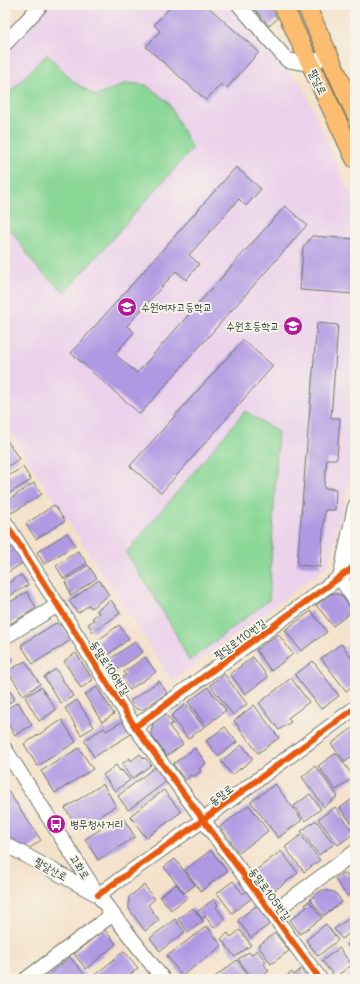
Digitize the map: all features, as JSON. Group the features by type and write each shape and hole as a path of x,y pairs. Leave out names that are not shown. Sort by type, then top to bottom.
{"main road":[{"name":"팔달로","path":"283,5 355,159"},
{"name":"팔달로","path":"306,5 355,113"}],"street":[{"path":"5,44 41,5"},
{"path":"239,5 287,60 310,64 329,55"},
{"path":"355,506 340,578 355,600"},
{"name":"동말로106번길","path":"5,522 135,727 203,820"},
{"name":"팔달로110번길","path":"135,727 355,566"},
{"path":"5,637 58,605"},
{"name":"동말로","path":"98,895 355,708"},
{"name":"고화로","path":"5,749 98,895 163,979"},
{"name":"동말로105번길","path":"203,820 320,979"},
{"name":"팔달산로","path":"5,844 98,895"},
{"path":"272,913 355,852"},
{"path":"35,977 113,914"}],"shaded area":[{"name":"수원여자고등학교","path":"47,5 227,5 303,86 348,190 355,201 355,455 329,565 172,681 5,424 5,48"}],"green space":[{"path":"47,54 74,82 96,96 127,83 146,85 168,102 192,149 65,292 38,269 8,226 5,200 5,97"},
{"path":"245,411 278,432 269,600 189,661 168,619 126,553"}],"building":[{"path":"172,5 206,5 259,52 226,89 221,84 206,100 146,47 160,31 154,25"},
{"path":"251,5 270,5 277,19 269,26"},
{"path":"236,167 261,189 246,206 239,199 189,255 199,264 186,280 176,271 127,326 134,332 115,354 137,373 285,206 307,225 140,414 71,353"},
{"path":"312,236 355,239 355,294 300,290 303,247"},
{"path":"317,323 338,325 331,418 340,418 337,459 327,459 324,488 336,489 335,510 325,510 320,567 297,565"},
{"path":"243,340 273,366 161,493 130,466"},
{"path":"5,437 19,459 5,468"},
{"path":"23,467 31,480 5,496 5,478"},
{"path":"34,483 42,494 12,513 5,502"},
{"path":"54,505 65,521 36,539 26,524"},
{"path":"67,533 75,545 44,564 37,552"},
{"path":"13,547 23,563 5,574 5,551"},
{"path":"78,551 87,563 64,579 56,566"},
{"path":"88,565 97,578 71,596 65,581"},
{"path":"21,575 28,585 5,599 5,585"},
{"path":"99,580 109,595 91,608 89,605 78,613 69,601"},
{"path":"27,592 36,608 10,624 5,616 5,605"},
{"path":"332,593 341,595 353,611 333,626 316,605"},
{"path":"111,600 120,613 93,632 88,624 94,620 92,618 99,613 97,610"},
{"path":"311,611 327,632 301,651 285,630"},
{"path":"56,623 62,626 71,640 33,664 21,645"},
{"path":"119,625 129,639 107,655 97,641"},
{"path":"278,634 293,654 271,671 256,650"},
{"path":"355,640 355,653 349,645"},
{"path":"135,642 143,652 114,672 107,661"},
{"path":"341,644 355,662 355,684 346,691 321,658"},
{"path":"5,649 13,661 5,666"},
{"path":"76,653 93,680 81,688 64,661"},
{"path":"145,657 156,672 129,690 121,679 126,675 124,672"},
{"path":"253,657 268,677 245,694 230,674"},
{"path":"25,661 40,684 23,695 8,671"},
{"path":"313,661 339,696 321,709 295,675"},
{"path":"56,669 73,696 61,704 44,677"},
{"path":"224,674 247,704 233,715 210,685"},
{"path":"291,678 309,702 288,718 291,722 279,730 259,703"},
{"path":"159,681 167,693 142,710 136,709 130,701"},
{"path":"5,683 15,699 5,706"},
{"path":"41,687 56,710 39,721 25,697"},
{"path":"97,687 114,714 102,722 85,695"},
{"path":"208,687 226,710 206,726 188,702"},
{"path":"77,700 94,727 81,735 65,708"},
{"path":"18,702 32,725 15,735 5,719 5,710"},
{"path":"186,704 204,727 188,739 171,716"},
{"path":"254,705 279,738 258,753 234,721"},
{"path":"165,714 173,723 169,726 183,744 167,756 151,735 153,723"},
{"path":"62,720 76,742 37,766 24,744"},
{"path":"123,721 131,734 94,757 84,740 104,728 106,731"},
{"path":"225,727 237,742 218,756 206,741"},
{"path":"354,727 355,755 345,762 331,744"},
{"path":"242,745 253,759 232,775 221,761"},
{"path":"79,748 93,769 55,793 41,771"},
{"path":"195,748 206,763 199,769 201,771 193,777 191,775 185,780 173,764"},
{"path":"336,753 354,777 336,790 318,766"},
{"path":"140,754 151,765 132,779 122,764 130,758 131,761"},
{"path":"116,765 130,780 115,791 103,775"},
{"path":"315,766 338,796 324,807 302,777"},
{"path":"155,767 166,782 128,810 118,796"},
{"path":"103,784 116,806 78,829 65,808"},
{"path":"275,784 302,820 278,838 251,802"},
{"path":"164,790 181,812 146,838 130,816"},
{"path":"8,791 41,840 27,850 5,840 5,793"},
{"path":"310,794 321,809 305,821 294,806"},
{"path":"355,797 355,828 340,808"},
{"path":"249,805 268,831 239,853 220,827"},
{"path":"335,807 354,833 338,845 318,819"},
{"path":"122,816 135,837 98,860 85,839"},
{"path":"316,820 334,844 319,855 301,831"},
{"path":"301,835 320,860 304,872 285,847"},
{"path":"211,850 227,871 201,891 185,870"},
{"path":"281,851 298,873 267,896 251,874"},
{"path":"175,859 195,885 184,893 164,867"},
{"path":"354,871 355,890 347,896 335,879 344,872 347,876"},
{"path":"233,881 243,894 247,891 252,898 232,913 217,893"},
{"path":"176,884 187,898 171,910 160,896"},
{"path":"144,885 155,899 148,905 159,920 145,931 129,909 129,897"},
{"path":"322,890 335,892 342,902 323,916 310,899"},
{"path":"214,899 218,905 216,907 225,920 214,928 205,916 202,919 197,912"},
{"path":"309,901 322,918 300,934 290,920 307,907 305,905"},
{"path":"257,905 271,923 251,938 238,920"},
{"path":"193,908 203,921 188,932 178,919"},
{"path":"355,914 355,929 342,939 334,929"},
{"path":"175,919 185,932 160,951 150,938"},
{"path":"326,924 338,940 318,956 306,940"},
{"path":"207,926 222,946 182,976 167,956"},
{"path":"104,929 116,944 86,969 74,954"},
{"path":"240,930 251,945 235,957 221,939 228,933 231,937"},
{"path":"275,933 289,951 271,964 258,946"},
{"path":"355,939 355,956 347,945"},
{"path":"339,948 352,965 335,977 322,961"},
{"path":"257,950 266,962 264,964 269,971 259,979 253,979 238,959 249,952 251,955"},
{"path":"124,951 138,968 125,979 98,979 95,975"},
{"path":"70,957 88,979 47,979 46,977"},
{"path":"237,960 247,973 239,979 212,979"},
{"path":"301,969 305,975 307,973 311,979 283,979 292,972 294,975"},
{"path":"355,971 355,979 344,979"}],"cycle path":[{"path":"5,522 135,727 320,979"},
{"path":"135,727 355,566"},
{"path":"98,895 355,708"}],"place":[{"name":"수원여자고등학교","path":"127,307"},
{"name":"수원초등학교","path":"293,326"},
{"name":"병무청사거리","path":"56,824"}]}
